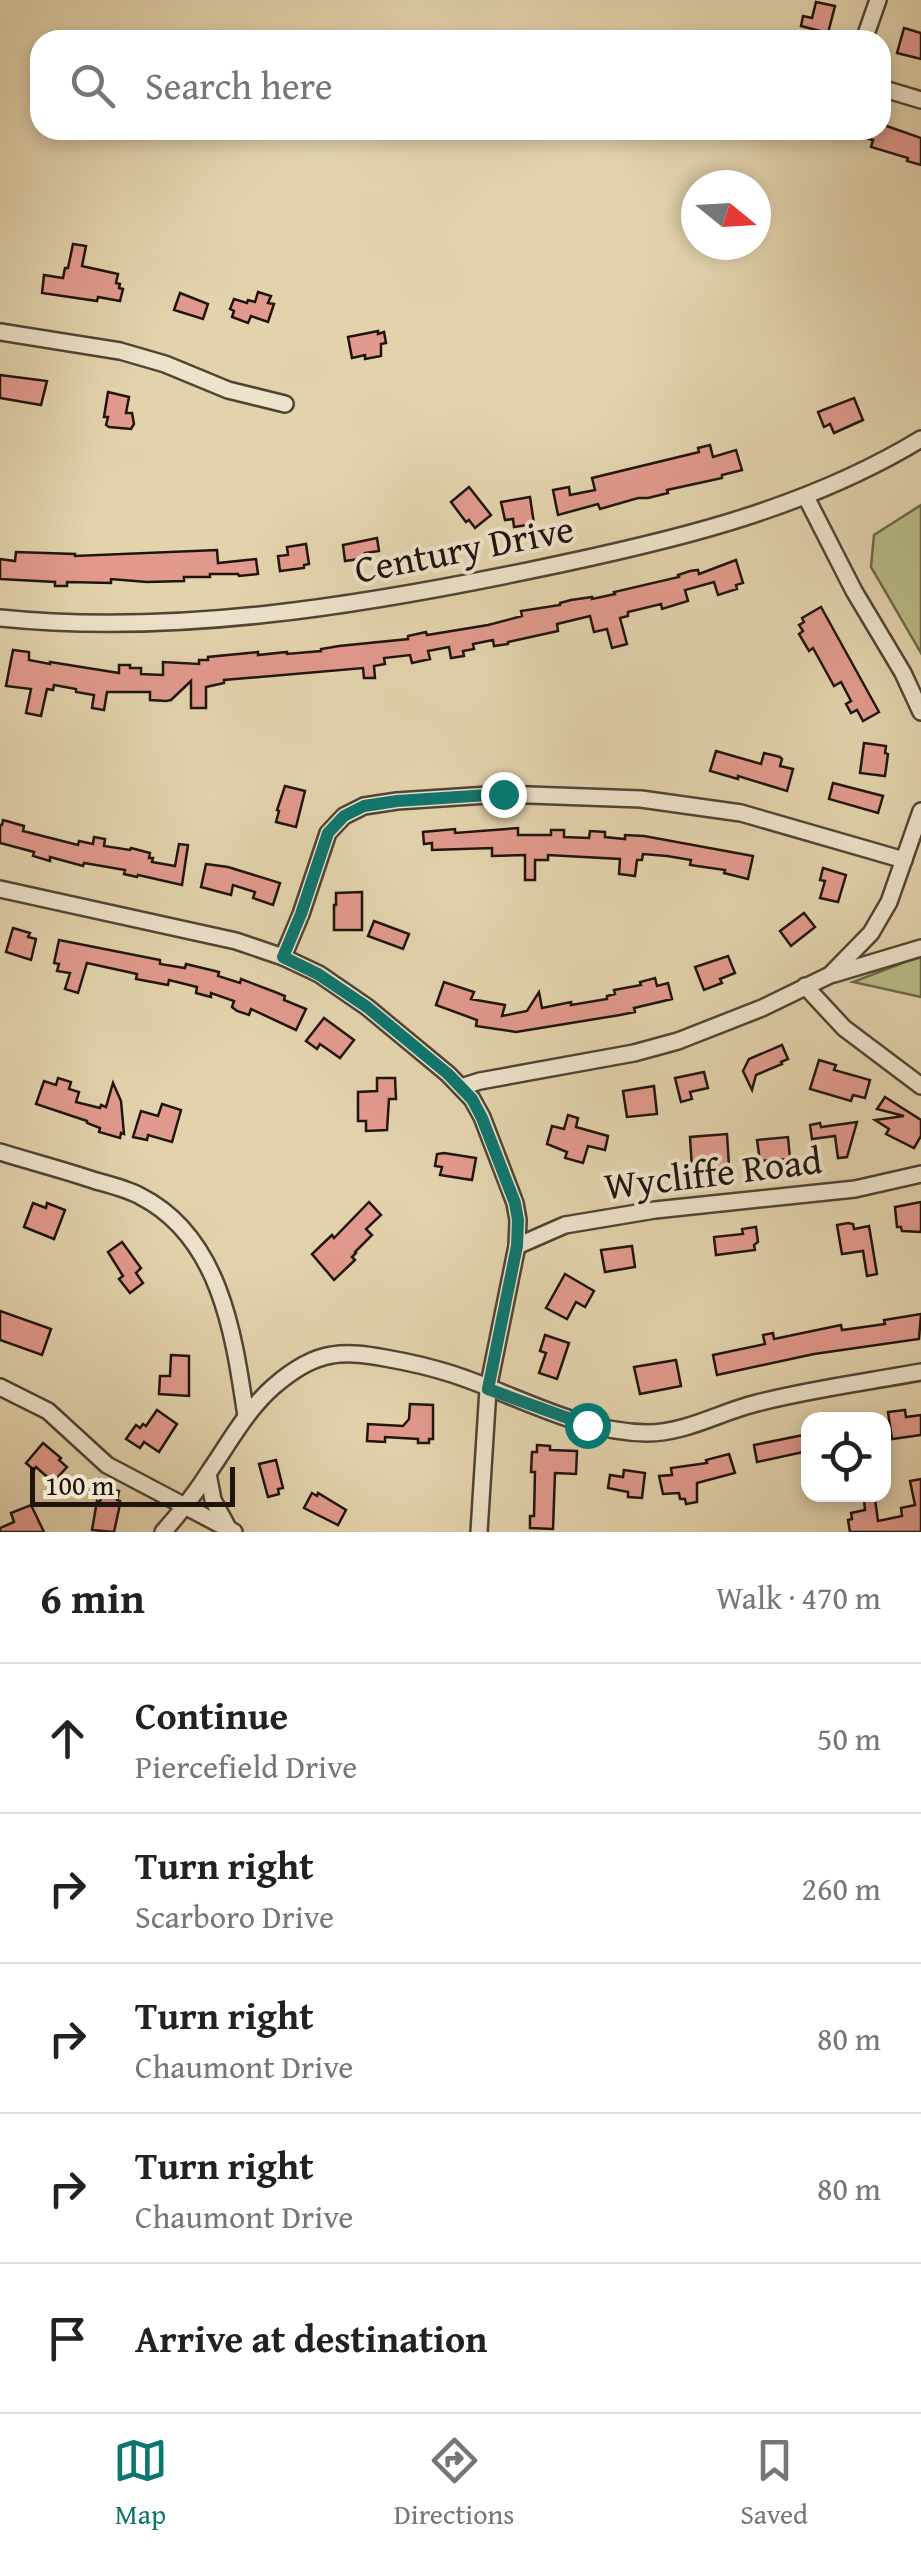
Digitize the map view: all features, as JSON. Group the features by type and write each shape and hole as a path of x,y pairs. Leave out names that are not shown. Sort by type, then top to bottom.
{"street":[{"path":"868,30 878,0"},
{"path":"891,91 921,100"},
{"path":"0,332 120,350 228,390 285,404"},
{"name":"Century Drive","path":"0,618 170,622 372,601 478,582 660,542 806,497 868,470 920,440"},
{"path":"806,497 921,712"},
{"path":"283,957 328,833 344,816 364,806 503,794 642,798 740,814 904,860"},
{"path":"830,976 871,933 889,902 921,811"},
{"path":"0,889 236,941 283,957 318,974 367,1007 472,1099 515,1203 518,1220 517,1246 488,1389 479,1532"},
{"path":"461,1087 678,1041 830,976 921,948"},
{"path":"805,986 844,1028 921,1086"},
{"path":"0,1152 136,1194 172,1218 198,1248 222,1296 236,1347 246,1416"},
{"name":"Wycliffe Road","path":"517,1246 565,1225 654,1210 855,1188 921,1174"},
{"path":"163,1532 269,1390 286,1376 332,1355 361,1354 414,1363 587,1425 646,1432 674,1430 801,1392 921,1372"},
{"path":"0,1388 48,1412 108,1465 232,1531"},
{"path":"208,1474 213,1500 232,1531"}],"green space":[{"path":"921,505 921,653 871,567 874,535"},
{"path":"921,956 921,997 853,982"}],"building":[{"path":"816,2 835,6 829,30 801,26 803,16 812,18"},
{"path":"904,28 921,33 921,59 897,53"},
{"path":"891,128 921,138 921,165 907,161 908,158 871,147 873,140 891,140"},
{"path":"73,244 86,246 82,266 118,274 116,283 123,289 120,301 42,293 44,275 63,278"},
{"path":"258,292 271,296 268,303 274,304 268,322 251,316 248,323 232,317 234,299 255,302"},
{"path":"180,293 208,304 203,319 174,310"},
{"path":"384,332 386,343 381,344 381,356 352,358 348,337"},
{"path":"0,375 47,381 41,405 0,398"},
{"path":"108,392 129,397 126,413 132,413 131,429 106,425"},
{"path":"854,398 863,420 834,433 830,424 824,427 818,412"},
{"path":"710,445 713,457 736,450 742,470 648,498 600,509 598,504 558,515 553,490 569,487 570,495 595,490 592,478 699,452 698,448"},
{"path":"469,487 491,515 475,528 451,502"},
{"path":"530,497 534,524 514,527 513,519 505,520 501,502"},
{"path":"377,538 379,551 365,553 366,558 345,561 343,545"},
{"path":"306,544 309,564 280,571 278,556 288,555 287,547"},
{"path":"217,550 218,563 256,559 258,574 210,574 184,577 184,581 111,579 111,583 67,582 67,586 0,579 0,559 15,561 16,552 75,556"},
{"path":"736,560 743,583 736,585 737,589 718,595 714,582 685,590 688,601 662,609 661,604 628,612 628,616 620,618 627,644 612,648 607,629 594,632 590,616 557,624 558,631 508,644 494,646 493,640 473,644 474,649 463,651 464,656 451,658 449,647 428,651 430,659 412,663 410,655 384,658 385,664 374,666 375,678 364,678 363,668 224,680 206,687 206,708 191,708 191,681 166,701 150,700 150,692 107,692 104,710 92,708 94,695 54,685 53,690 47,689 41,716 26,713 31,689 6,686 13,650 29,652 29,660 50,664 119,673 119,665 130,665 141,668 141,674 163,675 163,662 199,664 199,660 208,657 321,651 488,625 522,616 521,611 615,594 690,571 698,570 699,574"},
{"path":"821,607 879,712 863,721 857,710 851,713 846,704 851,701 841,682 834,686 813,648 809,651 799,634 803,631 799,625 804,622 802,618"},
{"path":"864,743 886,746 885,776 860,773"},
{"path":"716,751 761,764 764,753 780,757 780,766 793,769 787,791 710,771"},
{"path":"833,783 883,796 878,813 829,799"},
{"path":"285,786 305,791 296,827 276,822"},
{"path":"3,820 24,826 23,831 78,845 79,841 93,844 94,837 105,839 104,846 150,853 152,862 175,866 179,844 188,845 182,885 124,874 125,870 33,856 34,852 0,843"},
{"path":"518,828 518,835 551,835 551,830 564,830 564,837 589,838 590,831 625,839 625,835 644,836 753,856 748,879 667,856 643,854 642,860 637,860 635,876 619,874 620,859 548,855 548,860 535,860 535,880 525,880 525,855 492,856 492,848 432,850 432,843 424,844 423,832"},
{"path":"206,864 280,883 273,905 253,898 255,892 233,885 231,895 201,887"},
{"path":"823,868 846,875 838,902 820,898 825,881 820,880"},
{"path":"362,892 362,930 334,930 336,893"},
{"path":"804,913 815,927 791,946 780,931"},
{"path":"374,921 409,934 403,949 368,936"},
{"path":"13,928 36,939 31,960 6,952"},
{"path":"59,940 160,960 160,964 185,968 186,964 219,972 218,976 240,983 241,979 285,996 284,1000 306,1009 296,1030 251,1009 249,1015 237,1011 232,1007 234,1001 211,993 211,997 196,993 197,987 169,980 168,985 136,979 137,974 87,963 78,993 65,989 70,973 57,971 59,964 54,963"},
{"path":"728,956 735,973 704,990 695,967"},
{"path":"655,978 657,986 668,983 672,999 634,1008 635,1012 516,1032 476,1026 477,1020 436,1005 444,982 474,992 471,999 505,1005 502,1016 527,1011 539,992 542,1008 571,1005 607,999 615,994 614,990"},
{"path":"324,1018 354,1040 340,1058 320,1044 317,1049 306,1041"},
{"path":"782,1045 788,1059 756,1075 752,1090 743,1071 749,1059"},
{"path":"819,1060 836,1065 834,1070 870,1080 865,1098 853,1095 851,1101 810,1089"},
{"path":"704,1072 708,1088 690,1092 692,1099 681,1102 675,1078"},
{"path":"58,1078 71,1082 69,1089 79,1092 76,1102 100,1108 106,1107 113,1083 121,1101 124,1134 120,1138 99,1132 100,1128 87,1121 36,1104 44,1081 56,1085"},
{"path":"377,1078 395,1078 396,1099 389,1099 387,1130 366,1131 366,1121 358,1121 358,1092 377,1091"},
{"path":"654,1086 657,1114 627,1117 623,1091"},
{"path":"885,1097 921,1120 921,1136 914,1148 886,1134 889,1129 875,1120 904,1116 877,1109"},
{"path":"162,1104 181,1110 172,1142 148,1135 147,1140 133,1137 141,1111 158,1116"},
{"path":"568,1115 578,1118 576,1127 608,1136 605,1150 588,1146 583,1163 565,1158 567,1152 547,1144 552,1126 564,1129"},
{"path":"857,1122 847,1157 838,1158 835,1136 812,1139 810,1125"},
{"path":"727,1134 729,1166 692,1169 690,1137"},
{"path":"788,1137 790,1159 760,1161 757,1140"},
{"path":"437,1154 476,1158 472,1180 440,1175 442,1167 435,1166"},
{"path":"369,1202 381,1215 366,1229 372,1235 355,1252 355,1260 334,1280 312,1254 332,1235 334,1238"},
{"path":"921,1202 921,1232 902,1231 897,1227 895,1207"},
{"path":"33,1203 65,1210 54,1239 24,1227"},
{"path":"848,1223 854,1229 869,1226 877,1274 867,1276 863,1251 842,1254 837,1225"},
{"path":"756,1227 755,1250 716,1255 714,1237 743,1234 742,1229"},
{"path":"122,1242 141,1268 136,1273 143,1283 130,1293 119,1279 123,1276 108,1252"},
{"path":"632,1246 635,1267 605,1272 601,1250"},
{"path":"565,1274 594,1291 585,1307 576,1302 567,1319 546,1308"},
{"path":"0,1311 51,1329 42,1355 0,1340"},
{"path":"921,1314 919,1339 814,1354 717,1375 713,1355 765,1344 763,1335 773,1333 774,1339 841,1325 842,1330"},
{"path":"545,1335 569,1343 557,1379 539,1373 546,1353 540,1351"},
{"path":"171,1355 189,1356 189,1396 159,1394 160,1376 170,1376"},
{"path":"676,1360 681,1386 640,1394 634,1367"},
{"path":"410,1404 433,1405 433,1439 429,1443 385,1437 385,1442 367,1441 368,1424 403,1426 409,1419"},
{"path":"157,1410 177,1424 159,1452 144,1442 140,1448 126,1439 136,1425 146,1426"},
{"path":"905,1410 906,1417 921,1415 921,1435 892,1439 888,1412"},
{"path":"801,1435 801,1453 757,1462 754,1445"},
{"path":"43,1443 67,1467 53,1482 26,1463"},
{"path":"537,1445 550,1446 550,1450 577,1451 576,1474 555,1473 553,1529 530,1528 530,1516 534,1516 532,1452 537,1452"},
{"path":"729,1454 735,1473 697,1483 697,1502 686,1504 679,1493 663,1494 659,1476 672,1475 671,1468 707,1463 706,1460"},
{"path":"276,1460 283,1488 278,1489 279,1494 268,1497 259,1464"},
{"path":"624,1470 645,1473 642,1498 608,1488 610,1475 623,1477"},
{"path":"921,1479 921,1532 850,1532 851,1513 865,1510 864,1502 875,1502 878,1521 902,1516 901,1508 915,1505 910,1481"},
{"path":"103,1488 119,1491 114,1532 92,1530"},
{"path":"312,1493 346,1510 338,1525 304,1508"},
{"path":"31,1505 44,1532 0,1532 0,1528 14,1522 11,1513"}],"route":[{"path":"503,794 397,801 364,806 344,816 328,833 283,957 318,974 367,1007 472,1099 515,1203 518,1220 517,1246 488,1389 587,1425"}]}
